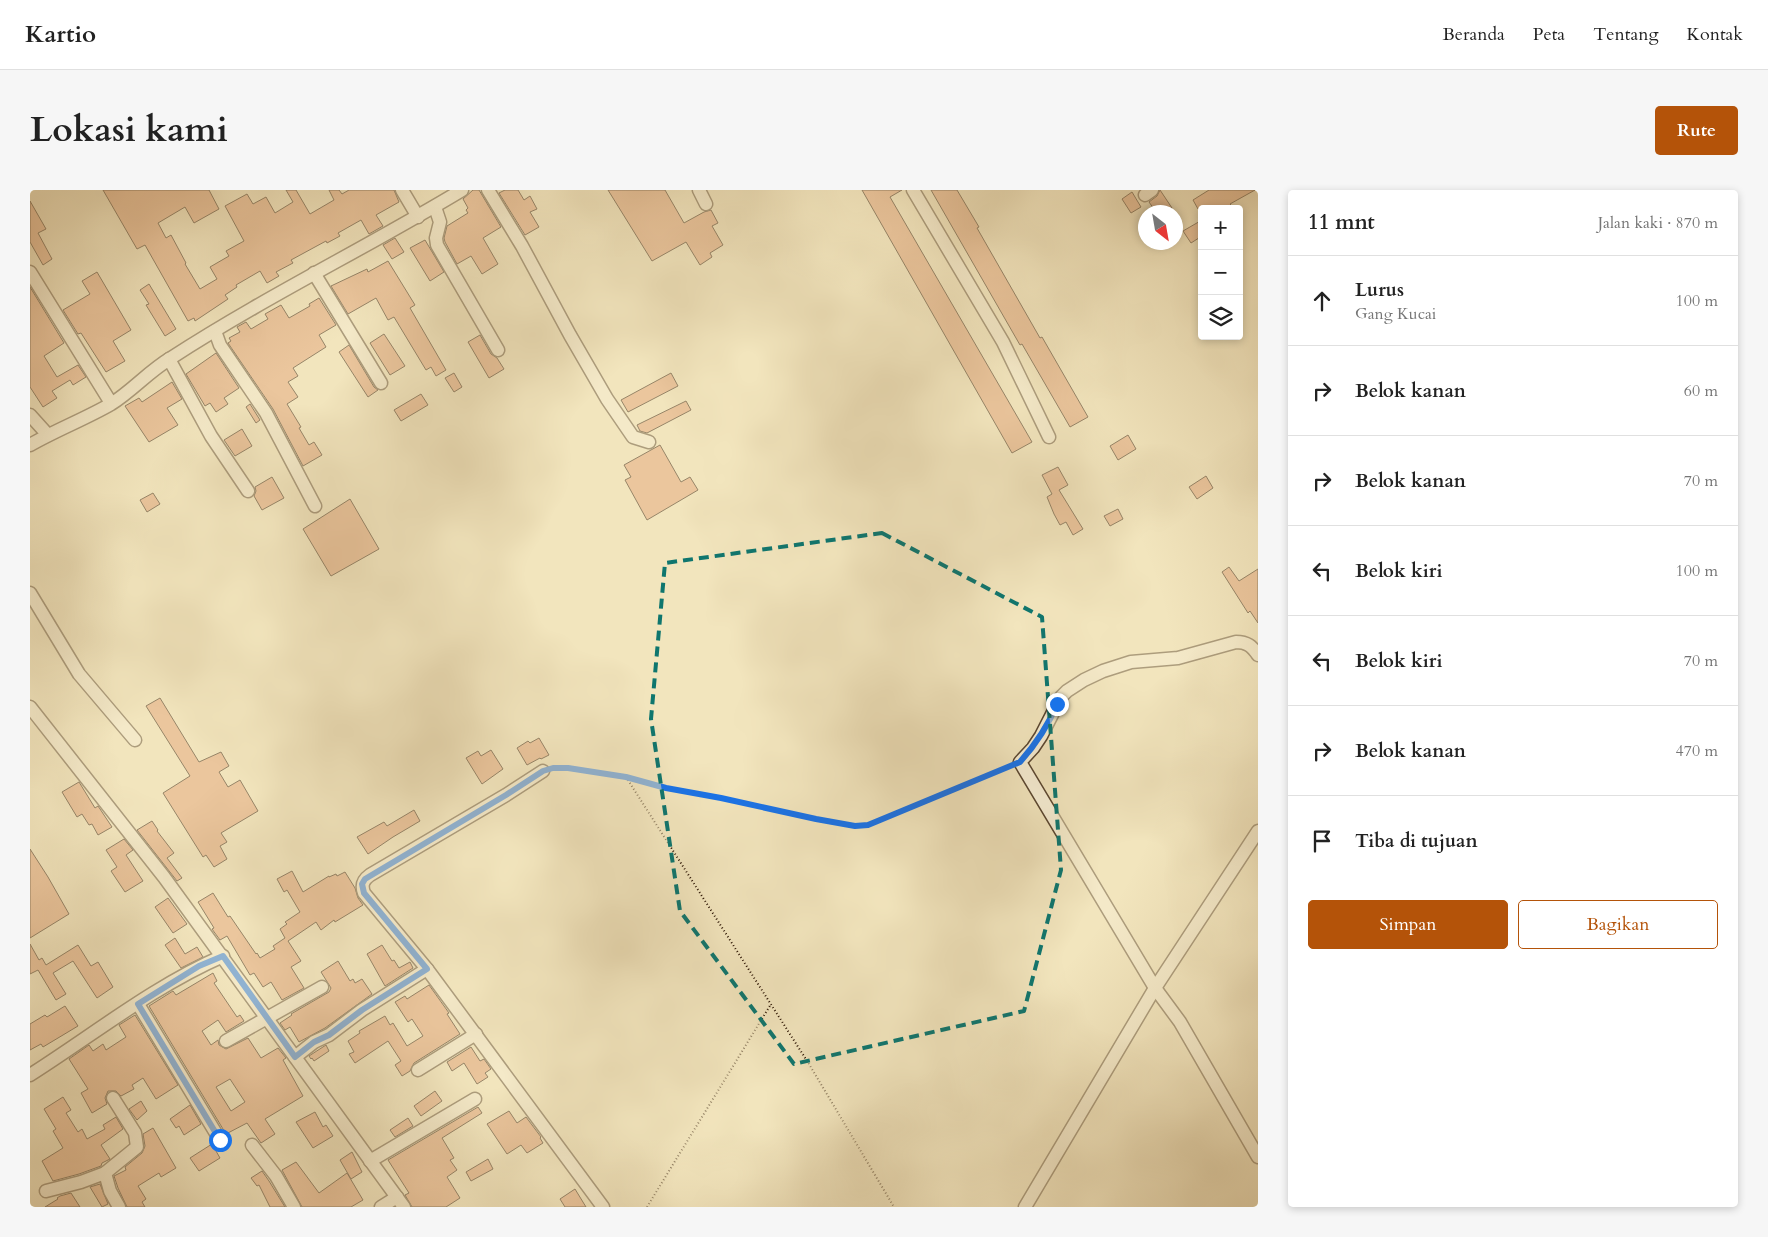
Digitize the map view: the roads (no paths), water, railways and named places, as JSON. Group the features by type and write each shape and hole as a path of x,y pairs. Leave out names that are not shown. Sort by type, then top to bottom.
{"street":[{"path":"402,190 418,217"},
{"path":"30,445 111,404 169,358 314,273 418,217 462,190"},
{"path":"488,190 522,246 570,336 607,399 633,437 649,442"},
{"path":"699,190 706,204"},
{"path":"913,190 1003,342 1049,438"},
{"path":"435,206 440,222 436,238 438,245 498,350"},
{"path":"30,272 111,404"},
{"path":"314,273 381,383"},
{"path":"215,331 220,345 266,413 315,506"},
{"path":"169,358 210,436 248,491"},
{"path":"30,415 48,435"},
{"path":"30,593 79,674 135,740"},
{"path":"1258,655 1250,645 1244,642 1236,642 1178,658 1131,662 1103,671 1075,685 1061,697 1041,736 1020,762 1156,988 1180,1022 1258,1157"},
{"path":"30,707 164,877 400,1202 381,1207"},
{"path":"543,771 365,879 362,884 364,893 427,969 603,1207"},
{"path":"1025,1207 1156,988 1258,831"},
{"path":"30,1075 199,966 223,956"},
{"path":"295,1057 314,1042 329,1035 362,1010 427,969"},
{"path":"226,1041 322,986"},
{"path":"138,1004 220,1140"},
{"path":"418,1070 476,1034"},
{"path":"46,1191 106,1173 137,1147 135,1133 113,1098"},
{"path":"370,1161 475,1099"},
{"path":"252,1145 276,1176 294,1207"},
{"path":"106,1173 110,1191 119,1207"}]}
